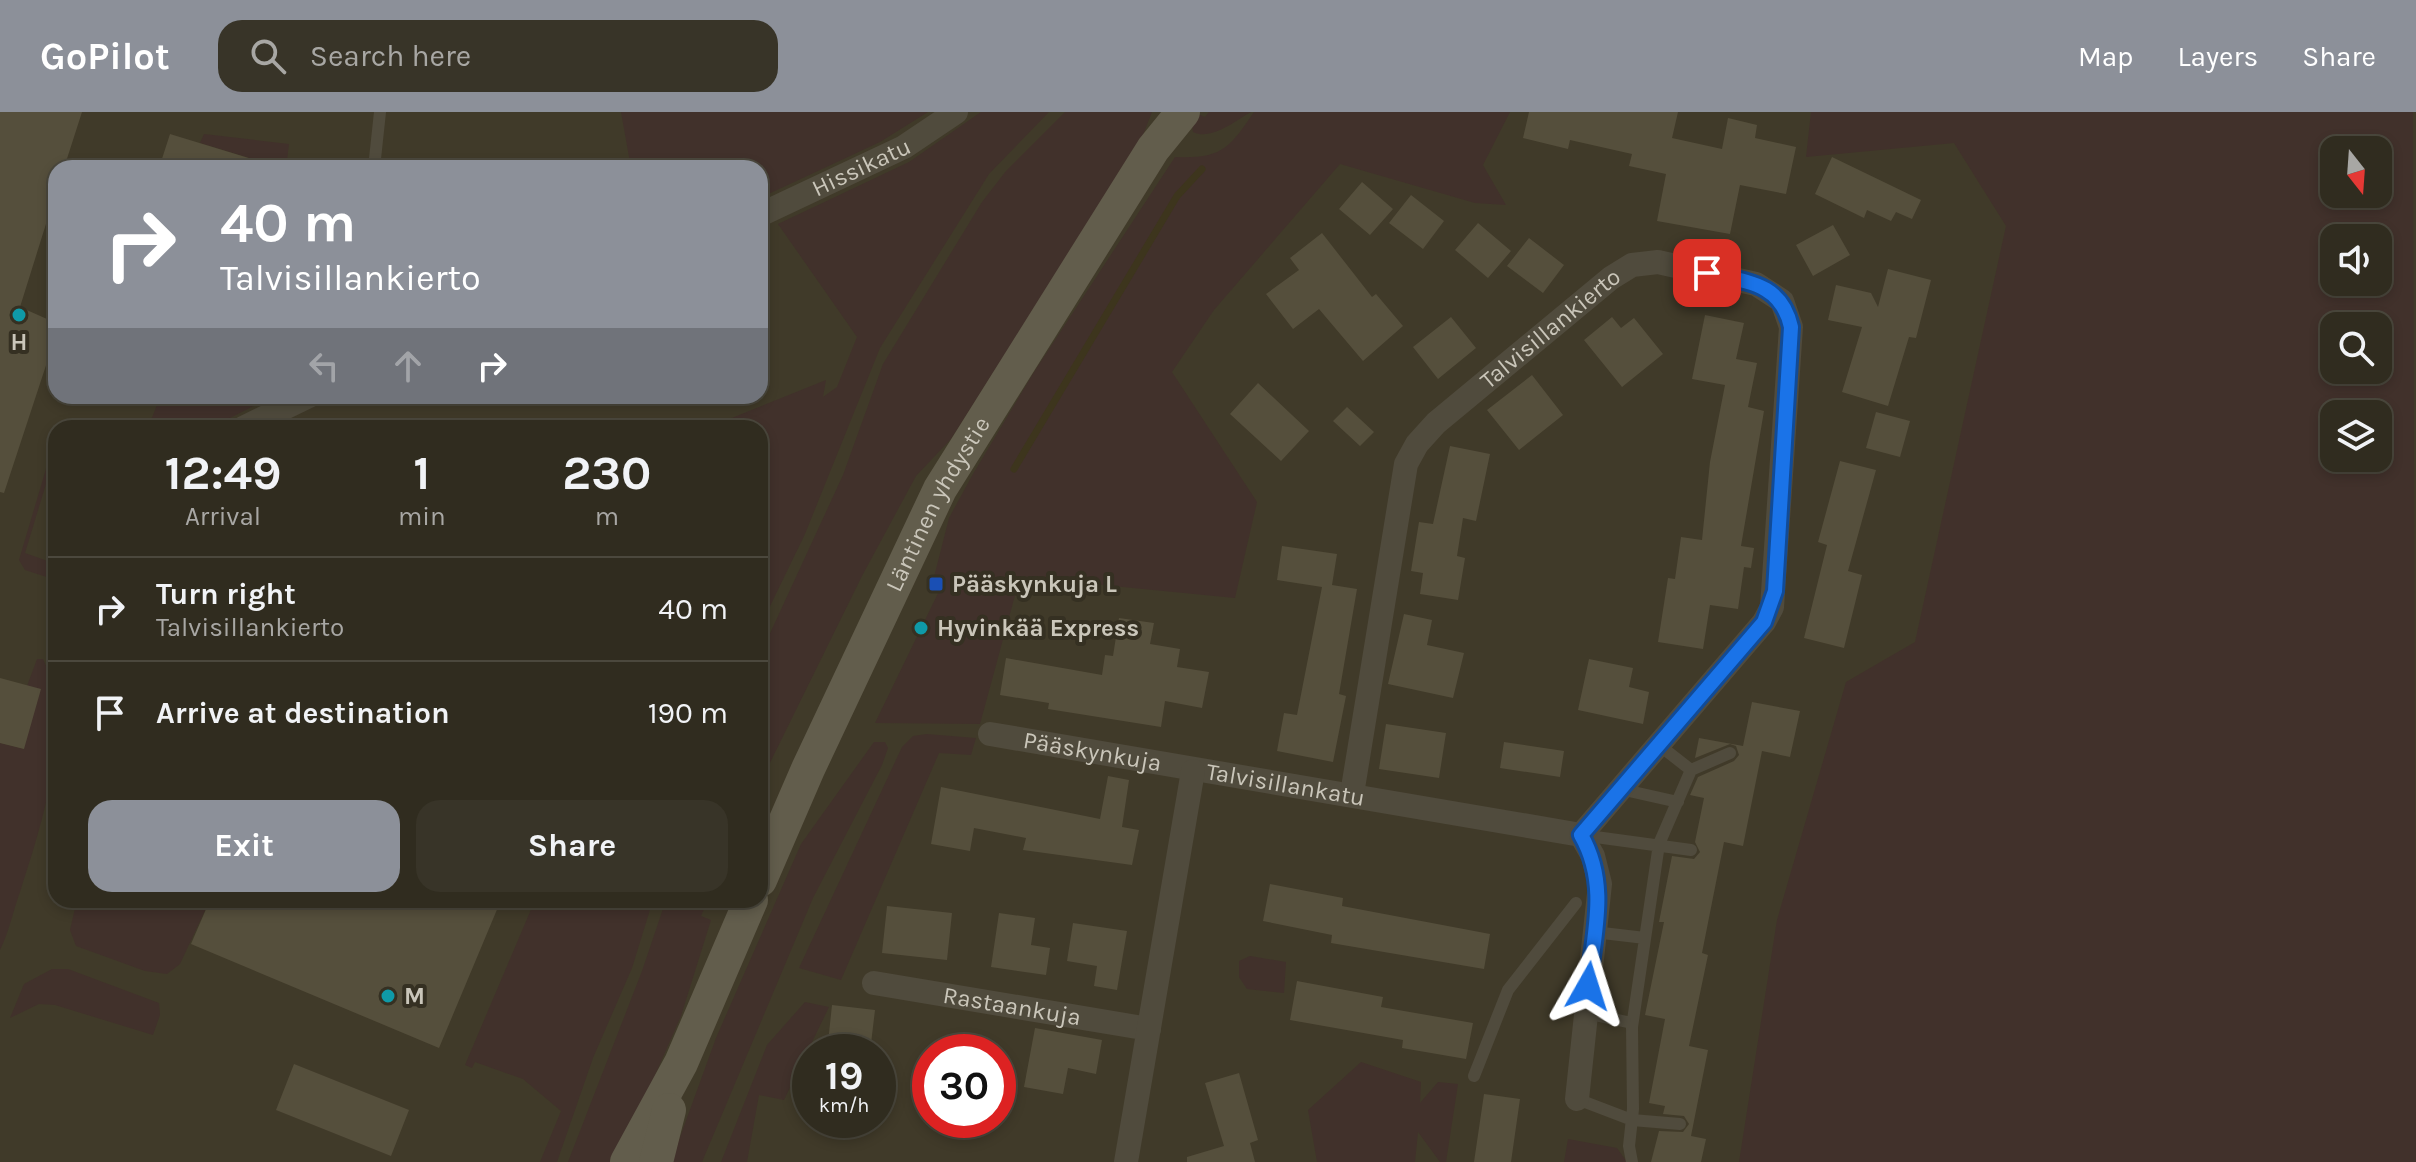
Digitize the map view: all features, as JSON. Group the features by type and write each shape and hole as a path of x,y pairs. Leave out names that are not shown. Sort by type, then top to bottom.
{"main road":[{"name":"Läntinen yhdystie","path":"1153,149 1163,112"},
{"name":"Läntinen yhdystie","path":"768,863 940,489 1153,149 1183,112"},
{"path":"627,1162 681,1063 748,908"},
{"path":"656,1162 681,1063"}],"street":[{"name":"Hissikatu","path":"768,211 904,147 956,112"},
{"name":"Talvisillankierto","path":"1352,794 1406,464 1417,444 1446,414 1611,278 1644,262 1756,284 1782,301 1792,336 1772,607 1764,622 1581,835"},
{"path":"260,420 292,404"},
{"name":"Pääskynkuja","path":"990,734 1193,771"},
{"name":"Talvisillankatu","path":"1126,1162 1193,771 1352,794 1581,835"},
{"path":"1577,1099 1600,884 1593,856 1581,835"},
{"name":"Rastaankuja","path":"874,983 1149,1029"}],"lane":[{"path":"375,160 380,112"},
{"path":"1659,745 1691,770"},
{"path":"1632,1162 1629,1146 1632,1023 1659,844 1691,770 1730,753"},
{"path":"1620,789 1678,802"},
{"path":"1581,835 1691,850"},
{"path":"1474,1076 1508,990 1576,903"},
{"path":"1594,932 1645,938"},
{"path":"1584,1013 1632,1023"},
{"path":"1577,1099 1632,1120 1680,1124"}],"shaded area":[{"path":"621,112 928,112 880,142 768,194 768,160 630,160"},
{"path":"981,112 1049,112 989,174 880,348 805,534 768,610 768,420 727,420 826,380 823,397 837,387 857,337 778,224 909,162"},
{"path":"1065,112 1152,112 1141,140 951,439 916,476 862,576 768,767 768,638 843,475 883,364 982,202 1006,171"},
{"path":"1209,112 1251,112 1215,132 1193,132 1192,125 1198,114 1205,117"},
{"path":"1254,112 1510,112 1483,165 1506,205 1475,203 1340,164 1214,310 1172,372 1257,502 1235,598 1020,577 980,724 875,723 943,583 934,577 949,518 1034,372 1175,157 1203,156 1222,149 1238,135"},
{"path":"1811,112 2413,112 2416,1162 1739,1162 1777,920 1846,682 1915,642 2006,226 1954,143 1806,157"},
{"path":"204,134 289,144 287,160 256,160 200,143"},
{"path":"157,404 256,404 224,420 151,420"},
{"path":"48,462 48,477 25,553 48,561 48,577 25,570 19,560"},
{"path":"37,659 43,659 48,674 48,792 37,837 0,950 0,743 24,749 27,686"},
{"path":"927,734 976,738 971,755 939,753 841,980 799,968 902,747 913,736"},
{"path":"874,742 885,742 888,748 882,765 813,898 702,1162 671,1162 716,1038 801,844"},
{"path":"75,908 206,908 180,964 167,974 145,971 76,946 70,930"},
{"path":"532,908 651,908 632,968 593,1058 557,1162 540,1162 561,1111 523,1079 475,1062 472,1068 465,1065"},
{"path":"663,908 704,908 701,916 711,920 681,1016 617,1162 568,1162"},
{"path":"1250,956 1286,962 1284,993 1247,989 1239,977 1239,961"},
{"path":"52,969 68,969 159,1003 160,1015 153,1035 55,1005 39,1004 10,1018 24,984"},
{"path":"805,1002 829,1007 816,1034 792,1034 792,1083 784,1100 759,1095 747,1162 721,1162 767,1045"},
{"path":"1361,1062 1421,1082 1420,1103 1438,1082 1458,1084 1446,1162 1440,1162 1418,1132 1415,1162 1317,1162 1308,1110"},
{"path":"1568,1139 1617,1148 1627,1162 1564,1162"}],"building":[{"name":"H","path":"0,112 82,112 67,160 48,160 48,218 20,307 48,319 48,359 4,493 0,492"},
{"path":"1529,112 1678,112 1672,138 1722,149 1728,118 1757,125 1755,138 1796,147 1786,194 1740,185 1730,234 1657,221 1666,174 1629,166 1632,154 1570,140 1568,149 1523,138"},
{"path":"170,134 255,160 162,160"},
{"path":"1832,157 1921,200 1912,219 1896,212 1891,221 1867,210 1864,218 1815,194"},
{"path":"1362,182 1393,209 1370,235 1339,209"},
{"path":"1411,195 1444,221 1423,249 1389,223"},
{"path":"1478,223 1511,251 1488,278 1455,250"},
{"path":"1833,225 1850,255 1813,276 1796,245"},
{"path":"1322,233 1372,297 1376,294 1403,326 1363,361 1319,309 1293,329 1266,294 1299,270 1290,258"},
{"path":"1529,238 1564,265 1543,293 1507,266"},
{"path":"1888,269 1931,280 1916,338 1909,337 1888,406 1842,392 1862,327 1828,320 1836,285 1871,293 1878,307"},
{"path":"1705,315 1744,323 1736,359 1757,363 1748,407 1764,411 1741,546 1754,548 1751,568 1744,567 1738,609 1710,605 1703,649 1658,642 1668,578 1675,579 1681,537 1702,540 1710,462 1725,385 1692,379"},
{"path":"1451,317 1476,348 1438,379 1413,347"},
{"path":"1612,317 1621,328 1634,318 1663,354 1622,387 1584,340"},
{"path":"1532,375 1563,415 1519,450 1487,410"},
{"path":"1258,383 1309,431 1281,461 1230,414"},
{"path":"1347,407 1374,432 1360,446 1333,421"},
{"path":"1876,412 1910,421 1900,457 1866,448"},
{"path":"1450,446 1490,454 1476,521 1463,518 1457,556 1465,558 1458,600 1420,594 1423,573 1411,571 1419,522 1433,524"},
{"path":"1840,461 1876,470 1848,571 1862,575 1844,648 1804,638 1827,545 1818,542"},
{"path":"1282,546 1337,554 1332,585 1357,589 1339,694 1346,696 1333,762 1277,751 1284,713 1297,715 1322,587 1277,580"},
{"path":"1404,614 1432,620 1427,645 1464,653 1453,698 1388,684"},
{"path":"1119,618 1154,623 1150,644 1180,649 1177,667 1209,672 1202,708 1165,701 1161,727 1048,709 1049,703 1000,695 1006,658 1102,675 1105,655 1113,656"},
{"path":"1589,659 1633,668 1629,687 1649,692 1643,724 1578,710"},
{"path":"0,678 41,689 24,749 0,743"},
{"path":"1752,702 1800,711 1790,757 1762,751 1743,846 1724,842 1702,953 1708,955 1689,1046 1708,1050 1691,1136 1706,1139 1701,1162 1651,1162 1659,1131 1683,1132 1689,1124 1684,1116 1663,1114 1665,1106 1649,1103 1665,1019 1645,1015 1664,922 1659,922 1672,856 1694,859 1700,852 1695,842 1704,798 1690,795 1698,777 1734,761 1739,755 1736,746 1730,744 1695,758 1699,738 1743,746"},
{"path":"1386,724 1446,733 1439,778 1379,769"},
{"path":"1504,742 1564,751 1560,777 1500,768"},
{"path":"1108,776 1129,780 1122,827 1139,830 1132,865 1023,850 1026,838 974,828 970,851 931,844 941,787 1100,819"},
{"path":"1270,884 1343,898 1342,906 1490,934 1484,969 1331,943 1332,935 1263,921"},
{"path":"887,906 952,913 947,960 882,953"},
{"name":"M","path":"207,908 498,908 439,1048 191,944"},
{"path":"999,913 1035,918 1031,945 1050,948 1046,975 991,967"},
{"path":"1073,923 1127,931 1117,990 1094,986 1097,966 1067,961"},
{"path":"1297,981 1383,997 1381,1007 1473,1023 1466,1059 1402,1048 1403,1040 1290,1020"},
{"path":"832,1005 875,1010 872,1034 829,1034"},
{"path":"1035,1028 1102,1040 1096,1074 1068,1068 1063,1094 1024,1087"},
{"path":"294,1064 409,1110 391,1156 276,1110"},
{"path":"1239,1073 1258,1140 1250,1143 1255,1162 1187,1162 1187,1157 1224,1146 1205,1083"},
{"path":"1484,1094 1520,1099 1511,1162 1474,1162"}],"waterway":[{"path":"1014,469 1177,196 1202,169"}],"place":[{"name":"H","path":"19,315"},
{"name":"Pääskynkuja L","path":"936,584"},
{"name":"Hyvinkää Express","path":"921,628"},
{"name":"M","path":"388,996"}],"route":[{"path":"1588,986 1600,884 1593,856 1581,835 1764,622 1772,607 1775,591 1792,344 1788,312 1782,301 1756,284 1707,273"}]}
